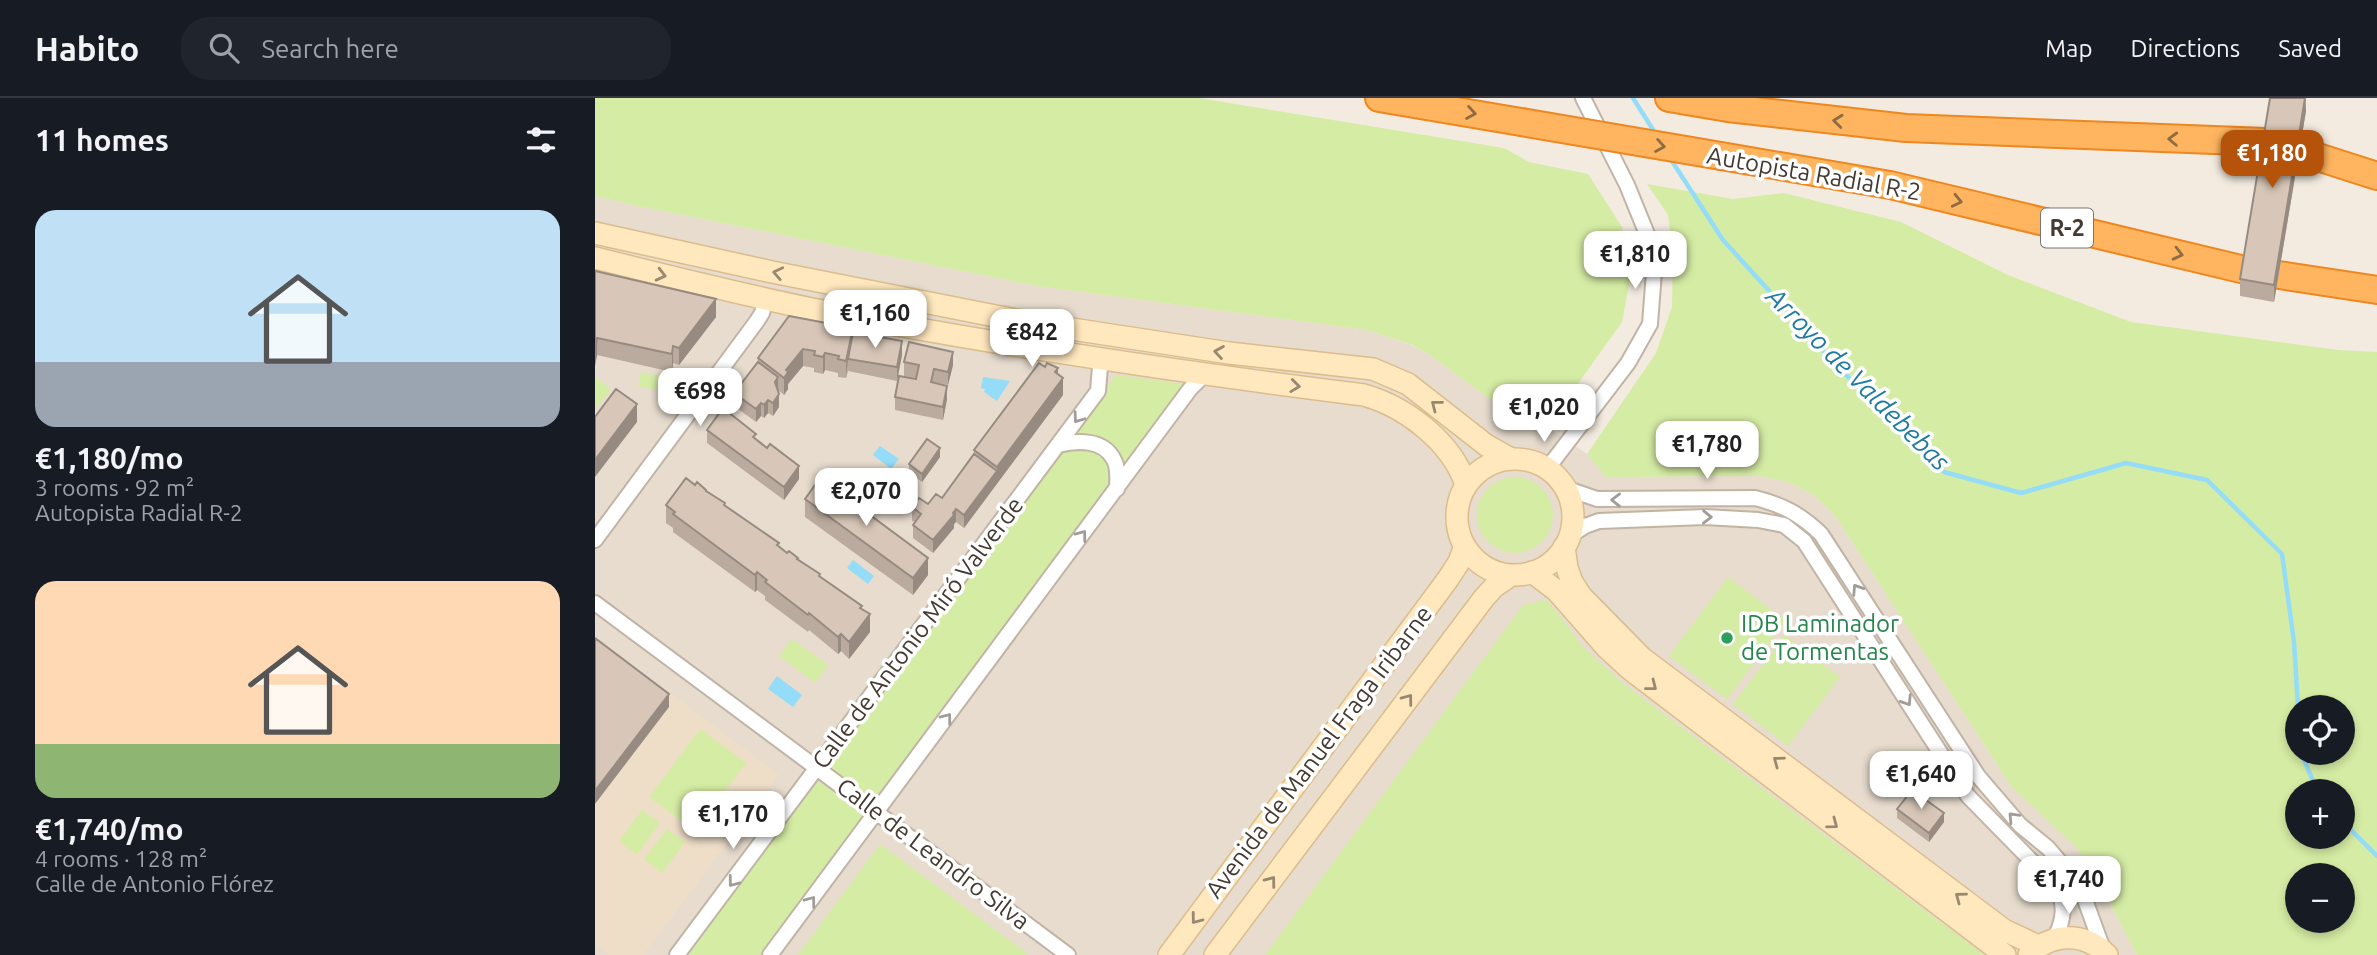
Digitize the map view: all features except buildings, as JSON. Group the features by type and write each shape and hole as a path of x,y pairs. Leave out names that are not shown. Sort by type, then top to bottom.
{"highway":[{"name":"Autopista Radial R-2","path":"1379,98 1890,185 2245,270"},
{"name":"Autopista Radial R-2","path":"1669,98 1728,108 1906,128 2266,142"},
{"path":"2299,151 2377,176"},
{"path":"2279,275 2377,290"}],"street":[{"path":"1547,470 1628,363 1650,324 1654,272 1649,239 1627,185 1583,98"},
{"path":"595,233 772,272 1027,322 1229,353 1373,369 1408,384 1486,445 1511,459"},
{"path":"595,258 766,299 1096,358 1364,395 1382,400 1408,416 1446,447 1459,465 1466,485"},
{"path":"595,540 757,321 765,308 766,299"},
{"name":"Calle de Antonio Miró Valverde","path":"677,955 1098,391 1101,377 1096,358"},
{"path":"770,955 1190,389 1204,375"},
{"path":"1058,445 1075,440 1094,443 1106,451 1114,460 1117,489"},
{"path":"2005,955 1631,670 1607,648 1557,591 1521,573 1492,570 1476,561 1458,531 1456,515 1459,499 1466,485 1489,465 1523,459 1547,470 1565,488 1584,496 1607,500 1755,498 1804,517 1821,534 1986,785 2019,825 2048,848 2072,876 2084,897 2105,953"},
{"path":"1565,488 1571,503 1572,520 1567,542 1570,575 1581,596 1642,658 2004,930 2041,946 2081,939 2105,953"},
{"path":"1521,573 1553,561 1567,542 1585,526 1599,521 1705,517 1758,520 1784,525 1804,541 1968,796 2056,886 2063,900 2064,913 2041,946"},
{"name":"Avenida de Manuel Fraga Iribarne","path":"1169,955 1448,579 1465,546"},
{"name":"Avenida de Manuel Fraga Iribarne","path":"1215,955 1484,598 1495,586 1521,573"},
{"name":"Calle de Leandro Silva","path":"595,603 1068,955"}],"shaded area":[{"path":"595,196 1037,286 1367,330 1409,344 1430,355 1506,411 1547,427 1587,454 1606,477 1759,476 1788,482 1814,495 1836,517 2011,786 2078,848 2137,955 595,955"},
{"path":"595,637 779,775 643,955 609,955 595,945"}],"green space":[{"path":"595,98 1199,98 1504,148 1529,162 1588,174 1622,227 1630,280 1622,322 1547,427 1506,411 1430,355 1410,344 1367,330 1037,286 595,196"},
{"path":"1647,184 1733,199 1784,193 1901,222 2008,275 2131,322 2338,350 2377,352 2377,955 2137,955 2100,884 2078,849 2011,786 1836,517 1814,495 1788,482 1759,476 1606,477 1587,454 1656,353 1672,307 1673,253 1668,215"},
{"path":"641,372 659,376 656,390 638,386"},
{"path":"1116,375 1184,384 761,955 685,955"},
{"path":"595,377 611,389 595,410"},
{"path":"1515,477 1529,480 1542,488 1550,501 1553,515 1550,529 1542,542 1529,550 1515,553 1501,550 1488,542 1480,529 1477,515 1480,501 1488,488 1501,480"},
{"name":"IDB Laminador de Tormentas","path":"1728,577 1786,621 1727,699 1669,656"},
{"path":"1547,600 1584,648 1624,684 1984,955 1265,955 1523,605"},
{"name":"IDB Laminador de Tormentas","path":"1785,635 1840,677 1788,746 1733,704"},
{"path":"792,639 828,665 815,683 779,656"},
{"path":"700,729 746,763 695,831 649,797"},
{"path":"642,810 660,823 637,855 619,841"},
{"path":"667,829 685,842 662,873 644,859"},
{"path":"880,844 1029,955 798,955"}],"water":[{"path":"983,377 1010,381 997,401 981,388"},
{"path":"880,446 899,459 891,469 873,455"},
{"path":"853,560 874,576 868,584 847,568"},
{"path":"777,676 802,695 793,707 768,689"}],"waterway":[{"name":"Arroyo de Valdebebas","path":"1633,98 1657,136"},
{"name":"Arroyo de Valdebebas","path":"1670,158 1723,240 1840,369 1944,472 2021,493 2126,463 2207,480 2282,554 2294,642 2297,695"},
{"name":"Arroyo de Valdebebas","path":"2306,765 2312,779"},
{"name":"Arroyo de Valdebebas","path":"2355,834 2377,856"}],"place":[{"name":"IDB Laminador de Tormentas","path":"1727,638"}]}
